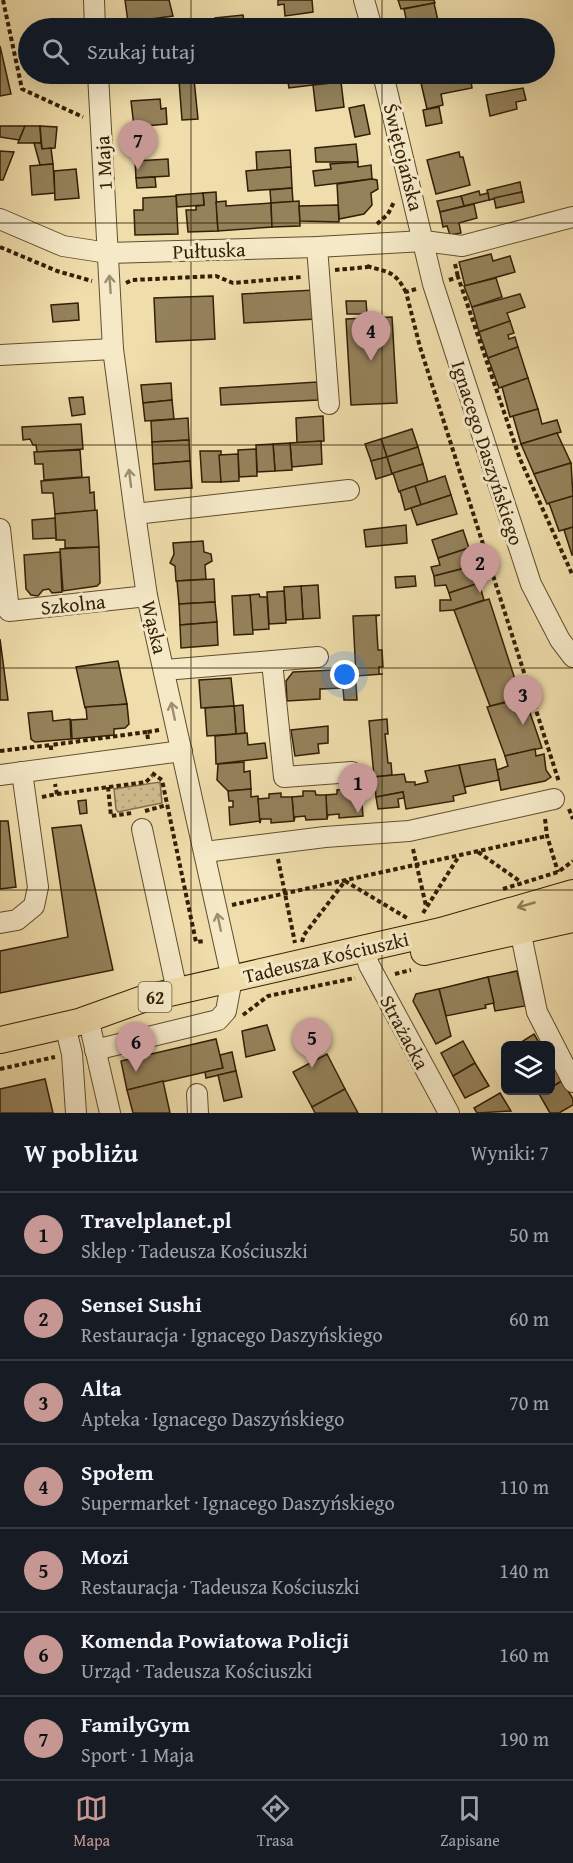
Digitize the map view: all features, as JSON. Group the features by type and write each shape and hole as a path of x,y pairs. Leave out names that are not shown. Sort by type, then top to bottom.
{"main road":[{"name":"Tadeusza Kościuszki","path":"370,964 441,931 573,893"},
{"name":"62","path":"520,930 573,919"},
{"name":"Tadeusza Kościuszki","path":"0,1040 78,1023 116,1022 235,997 520,930"},
{"name":"Tadeusza Kościuszki","path":"78,1023 113,1008 177,992 235,997"}],"street":[{"path":"94,0 95,18"},
{"path":"364,0 369,18"},
{"name":"1 Maja","path":"99,84 108,253"},
{"name":"Świętojańska","path":"385,84 423,241"},
{"name":"Pułtuska","path":"0,219 63,246 108,253 317,247 423,241 462,246 573,217"},
{"name":"Ignacego Daszyńskiego","path":"423,241 437,295 531,584 561,640 573,657"},
{"path":"317,247 329,404"},
{"name":"Wąska","path":"108,253 113,349 147,596 235,997"},
{"path":"0,355 113,349"},
{"path":"135,514 349,490"},
{"name":"Szkolna","path":"0,529 4,612 147,596"},
{"path":"165,670 318,657"},
{"path":"272,662 284,777 352,772"},
{"path":"0,775 182,751"},
{"path":"0,923 17,920 34,906 38,886 22,772"},
{"path":"205,852 409,831 557,794"},
{"path":"142,829 177,992"},
{"path":"520,930 537,1012 573,1082"},
{"name":"Strażacka","path":"370,964 449,1113"},
{"path":"95,1050 218,1020 235,997"},
{"path":"78,1023 95,1050 110,1113"},
{"path":"76,1113 72,1054 78,1023"}],"path":[{"path":"3,0 18,70"},
{"path":"21,84 22,89 86,118"},
{"path":"0,247 57,271"},
{"path":"147,279 216,276 233,283 368,267"},
{"path":"568,564 573,576"},
{"path":"531,691 557,794 573,818"},
{"path":"0,751 51,745"},
{"path":"57,794 146,782 152,776"},
{"path":"108,787 111,816 167,805"},
{"path":"557,794 545,818 547,836 558,872 573,861"},
{"path":"409,831 426,908"},
{"path":"229,906 547,836"},
{"path":"274,844 298,945 345,880"},
{"path":"477,852 521,882"},
{"path":"421,915 459,856"},
{"path":"345,880 416,923"},
{"path":"235,997 268,996 354,977 360,984 370,964 417,968"},
{"path":"0,1069 72,1054"}],"shaded area":[{"path":"160,782 162,803 118,812 116,809 114,789"}],"building":[{"path":"125,0 169,0 173,16 158,18 127,18"},
{"path":"278,0 312,0 313,12 285,16 284,4 278,5"},
{"path":"398,0 434,0 435,3 401,9"},
{"path":"434,3 437,18 406,18 404,9"},
{"path":"243,15 243,18 215,18"},
{"path":"0,46 11,94 0,96"},
{"path":"179,84 194,84 198,119 182,120"},
{"path":"288,84 321,84 289,88"},
{"path":"341,84 344,107 316,111 313,85"},
{"path":"421,84 471,84 472,88 441,94 443,105 427,109"},
{"path":"523,88 526,100 516,102 517,109 490,116 486,95"},
{"path":"160,99 161,109 166,108 167,124 134,127 131,101"},
{"path":"364,105 370,134 355,137 349,108"},
{"path":"439,107 442,123 426,126 423,110"},
{"path":"0,126 25,126 19,140 0,137"},
{"path":"25,126 40,126 41,143 18,143"},
{"path":"40,126 57,127 55,148 42,149"},
{"path":"34,143 41,143 42,149 51,148 53,164 40,165"},
{"path":"356,144 358,162 316,162 315,148"},
{"path":"290,150 291,167 257,170 256,152"},
{"path":"0,151 14,152 3,180 0,180"},
{"path":"459,152 460,157 463,157 470,185 436,194 427,160"},
{"path":"168,159 169,176 136,178 135,161"},
{"path":"358,162 358,167 371,165 372,179 315,186 313,171 331,169 330,164"},
{"path":"53,164 55,193 32,195 30,166"},
{"path":"291,167 292,188 248,191 246,171"},
{"path":"76,169 79,198 55,200 54,171"},
{"path":"155,177 156,187 137,188 136,178"},
{"path":"377,180 378,189 371,193 372,205 364,214 339,219 337,184"},
{"path":"520,182 522,192 489,200 487,190"},
{"path":"292,188 293,202 271,203 270,190"},
{"path":"479,191 480,195 488,193 489,200 464,206 461,196"},
{"path":"216,192 218,231 188,232 186,210 196,210 196,206 204,205 203,193"},
{"path":"522,192 524,202 496,208 494,198"},
{"path":"203,193 204,205 177,207 176,195"},
{"path":"176,196 178,234 135,235 134,210 143,210 143,198"},
{"path":"461,196 464,206 440,212 437,201"},
{"path":"226,201 226,206 271,203 272,227 218,231 216,202"},
{"path":"299,201 300,226 272,227 271,203"},
{"path":"474,204 477,218 459,223 461,233 450,235 447,226 443,227 440,212"},
{"path":"338,205 339,222 300,221 299,206"},
{"path":"491,254 493,261 510,256 515,272 465,286 459,262"},
{"path":"496,278 502,297 472,307 464,286"},
{"path":"315,290 316,319 244,323 242,294"},
{"path":"520,294 525,307 507,313 510,321 479,332 472,307"},
{"path":"213,296 215,339 156,342 154,298"},
{"path":"346,301 366,301 367,314 347,314"},
{"path":"78,303 79,320 53,322 51,305"},
{"path":"392,317 397,403 351,405 346,319"},
{"path":"510,321 514,333 508,335 509,339 515,337 518,347 488,358 479,332"},
{"path":"518,347 528,378 499,388 488,358"},
{"path":"528,378 538,409 510,417 502,387"},
{"path":"317,382 318,400 221,405 220,388"},
{"path":"171,383 172,400 143,403 141,385"},
{"path":"83,397 85,414 72,416 69,398"},
{"path":"172,400 174,419 145,421 143,403"},
{"path":"538,409 542,424 557,420 561,432 521,444 513,416"},
{"path":"323,416 324,441 297,443 296,418"},
{"path":"188,418 189,440 152,442 151,421"},
{"path":"81,424 83,449 37,452 36,445 33,445 30,439 23,440 22,427"},
{"path":"412,429 418,447 387,457 381,439"},
{"path":"557,433 571,463 534,474 521,444"},
{"path":"381,439 387,457 371,461 365,444"},
{"path":"189,440 190,461 153,464 152,442"},
{"path":"321,441 322,464 292,467 290,443"},
{"path":"290,443 292,470 275,471 273,444"},
{"path":"273,444 275,471 257,472 256,445"},
{"path":"418,447 423,464 392,474 387,457"},
{"path":"256,449 257,476 239,477 238,450"},
{"path":"80,450 82,477 44,480 43,464 35,464 34,452"},
{"path":"200,451 221,451 221,482 202,482"},
{"path":"238,454 239,481 221,482 219,455"},
{"path":"387,457 392,474 376,479 371,461"},
{"path":"190,461 192,488 155,490 153,464"},
{"path":"571,463 573,496 547,504 534,474"},
{"path":"423,464 428,482 399,492 393,473"},
{"path":"445,476 451,495 421,505 415,486"},
{"path":"89,477 90,493 94,492 95,511 55,514 53,493 42,493 41,481"},
{"path":"415,486 421,505 405,510 400,491"},
{"path":"451,495 457,514 417,525 411,508"},
{"path":"573,496 573,527 559,531 549,503"},
{"path":"97,510 99,547 65,548 65,540 56,540 55,514"},
{"path":"55,518 56,538 33,539 32,520"},
{"path":"406,525 407,543 366,547 364,530"},
{"path":"573,527 573,555 572,555 564,530"},
{"path":"463,530 469,548 438,558 432,540"},
{"path":"203,541 204,552 211,554 212,561 205,565 206,579 176,581 175,566 170,563 174,554 173,543"},
{"path":"99,547 100,583 97,586 63,591 60,549"},
{"path":"469,548 473,566 434,576 431,567 440,565 438,558"},
{"path":"60,552 62,592 52,593 49,589 43,590 38,596 31,595 26,589 24,555"},
{"path":"473,566 479,583 449,593 446,585 435,586 434,576"},
{"path":"415,576 416,586 396,588 395,577"},
{"path":"214,579 215,602 179,604 177,581"},
{"path":"479,583 484,600 454,610 440,611 440,600 451,600 449,593"},
{"path":"318,585 320,618 303,619 301,586"},
{"path":"301,586 303,619 286,620 284,587"},
{"path":"284,591 286,623 269,624 267,592"},
{"path":"259,594 260,597 267,597 269,629 252,630 250,595"},
{"path":"250,595 253,634 234,635 232,596"},
{"path":"489,599 521,698 490,706 454,610"},
{"path":"215,602 217,622 180,625 179,604"},
{"path":"380,615 376,616 378,650 382,650 383,667 379,667 379,674 383,674 356,676 353,616"},
{"path":"217,622 218,645 181,648 180,625"},
{"path":"0,639 8,700 0,700"},
{"path":"118,661 127,704 85,708 76,667"},
{"path":"355,669 357,700 344,700 343,688 320,689 320,699 287,701 286,681 293,672"},
{"path":"231,678 234,706 201,708 199,680"},
{"path":"525,698 542,748 505,756 487,707"},
{"path":"127,704 129,724 125,728 114,729 114,735 72,739 71,720 87,719 86,707"},
{"path":"243,705 245,733 236,734 234,706"},
{"path":"234,706 236,734 207,736 205,708"},
{"path":"52,711 53,721 70,719 71,739 35,742 31,739 28,713"},
{"path":"387,719 388,734 385,734 388,763 391,763 392,775 374,777 369,721"},
{"path":"328,726 328,743 318,744 319,753 295,756 291,730"},
{"path":"247,733 248,745 265,743 267,758 216,764 215,736"},
{"path":"535,749 536,756 544,754 546,770 551,777 545,781 501,790 497,770 508,766 505,756"},
{"path":"495,759 499,780 464,787 459,765"},
{"path":"244,762 244,772 250,771 251,789 228,791 217,780 218,764"},
{"path":"459,765 466,793 453,796 454,801 406,809 403,792 376,797 374,777 404,774 406,782 415,782 415,785 428,782 425,771"},
{"path":"251,789 251,797 258,796 260,823 259,821 230,825 229,807 233,807 233,801 229,801 228,791"},
{"path":"348,789 348,793 361,792 363,816 339,818 339,814 328,815 327,819 326,795 337,794 337,790"},
{"path":"303,791 315,791 316,795 326,795 327,819 306,820 305,816 295,817 294,821 292,797 303,796"},
{"path":"403,792 404,798 398,799 399,807 378,809 376,797"},
{"path":"281,793 281,797 292,797 294,821 271,823 271,819 261,819 260,823 258,799 269,798 269,794"},
{"path":"86,800 87,813 80,814 78,801"},
{"path":"0,821 8,821 16,887 0,889"},
{"path":"81,825 113,970 0,993 0,951 68,937 52,828"},
{"path":"517,971 525,1006 495,1011 488,977"},
{"path":"488,977 494,1003 485,1005 486,1008 446,1016 439,989"},
{"path":"439,989 451,1036 436,1044 413,1001 416,994"},
{"path":"267,1025 275,1050 246,1057 242,1031"},
{"path":"534,1034 538,1041 523,1041"},
{"path":"216,1039 223,1068 127,1090 121,1061"},
{"path":"463,1041 475,1063 453,1076 441,1053"},
{"path":"232,1052 236,1071 206,1078 205,1072 223,1068 220,1055"},
{"path":"327,1054 345,1089 312,1107 293,1072"},
{"path":"475,1063 489,1086 465,1098 453,1076"},
{"path":"555,1069 562,1081 555,1085"},
{"path":"236,1071 242,1097 224,1101 218,1075"},
{"path":"45,1079 53,1113 0,1113 0,1089"},
{"path":"163,1081 170,1113 133,1113 127,1090"},
{"path":"562,1081 573,1099 573,1105 559,1113 550,1113 540,1095 555,1095 555,1085"},
{"path":"345,1089 358,1113 315,1113 312,1107"},
{"path":"500,1093 511,1111 477,1113 474,1108"}],"place":[{"name":"FamilyGym","path":"138,170"},
{"name":"Społem","path":"371,361"},
{"name":"Sensei Sushi","path":"480,593"},
{"name":"Alta","path":"523,725"},
{"name":"Travelplanet.pl","path":"358,813"},
{"name":"Mozi","path":"312,1068"},
{"name":"Komenda Powiatowa Policji","path":"136,1072"}]}
